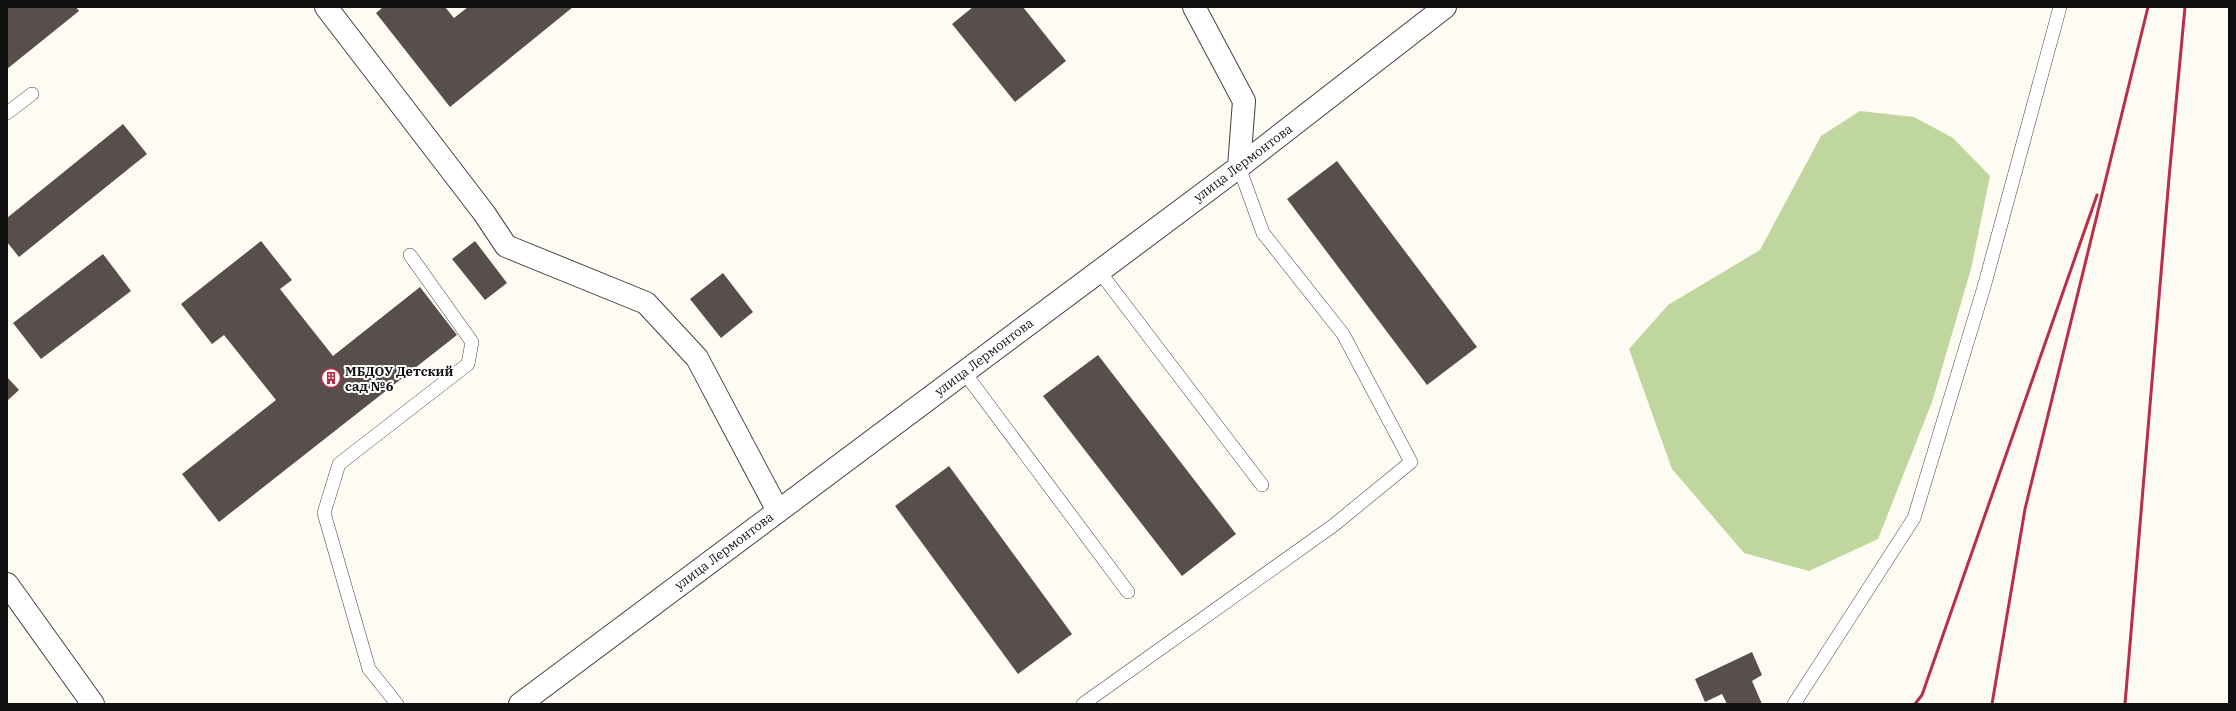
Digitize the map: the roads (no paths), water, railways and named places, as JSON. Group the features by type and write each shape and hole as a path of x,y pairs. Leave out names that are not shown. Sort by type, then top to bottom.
{"street":[{"path":"326,7 484,213 506,246 646,303 697,358 778,511"},
{"path":"1194,7 1244,101 1239,167"},
{"name":"улица Лермонтова","path":"526,702 778,511 1239,167 1445,7"},
{"path":"7,584 93,704"}],"lane":[{"path":"1794,704 1914,518 1984,287 2060,7"},
{"path":"7,112 32,94"},
{"path":"1084,704 1334,525 1411,462 1343,334 1263,233 1239,167"},
{"path":"397,704 369,670 324,513 339,464 468,364 472,342 410,255"},
{"path":"1099,271 1262,485"},
{"path":"964,372 1128,592"}],"railway":[{"path":"1992,704 2025,509 2148,7"},
{"path":"2125,704 2169,178 2185,7"},
{"path":"1915,704 1922,695 2097,195"}],"place":[{"name":"МБДОУ Детский сад №6","path":"331,378"}]}
